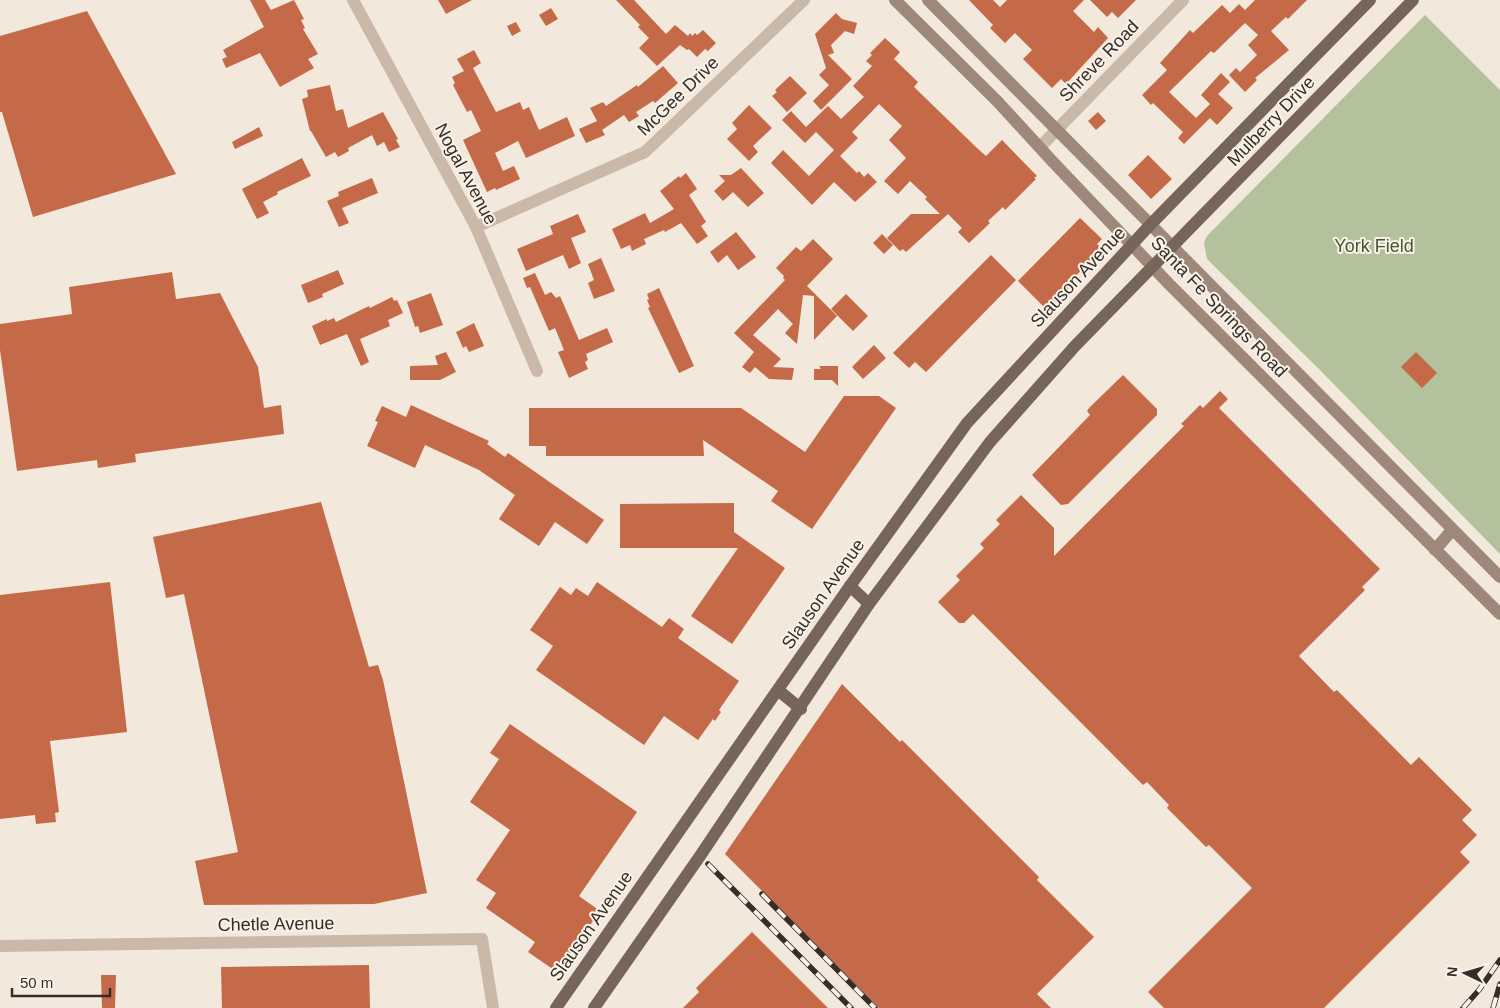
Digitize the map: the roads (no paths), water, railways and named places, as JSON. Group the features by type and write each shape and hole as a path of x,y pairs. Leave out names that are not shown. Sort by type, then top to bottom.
{"main road":[{"name":"Santa Fe Springs Road","path":"895,0 998,102 1169,284 1500,614"},
{"name":"Santa Fe Springs Road","path":"928,0 1500,577"},
{"name":"Mulberry Drive","path":"1150,225 1370,0"},
{"name":"Mulberry Drive","path":"1153,266 1413,0"},
{"name":"Slauson Avenue","path":"556,1008 850,586 967,423 1150,225"},
{"path":"594,1008 801,709 869,604 990,442 1075,346 1153,266"},
{"path":"1435,550 1452,530"},
{"path":"850,586 869,604"},
{"path":"778,690 801,709"}],"street":[{"name":"Nogal Avenue","path":"352,0 476,227 537,371"},
{"name":"McGee Drive","path":"476,227 646,152 804,0"},
{"name":"Shreve Road","path":"1040,147 1183,0"},
{"name":"Chetle Avenue","path":"0,946 482,939 493,1008"}],"railway":[{"path":"708,864 851,1008"},
{"path":"762,894 875,1008"},
{"path":"1463,1008 1479,990 1500,960"},
{"path":"1493,1008 1500,984"}],"park label":[{"name":"York Field","path":"1374,246"}]}
